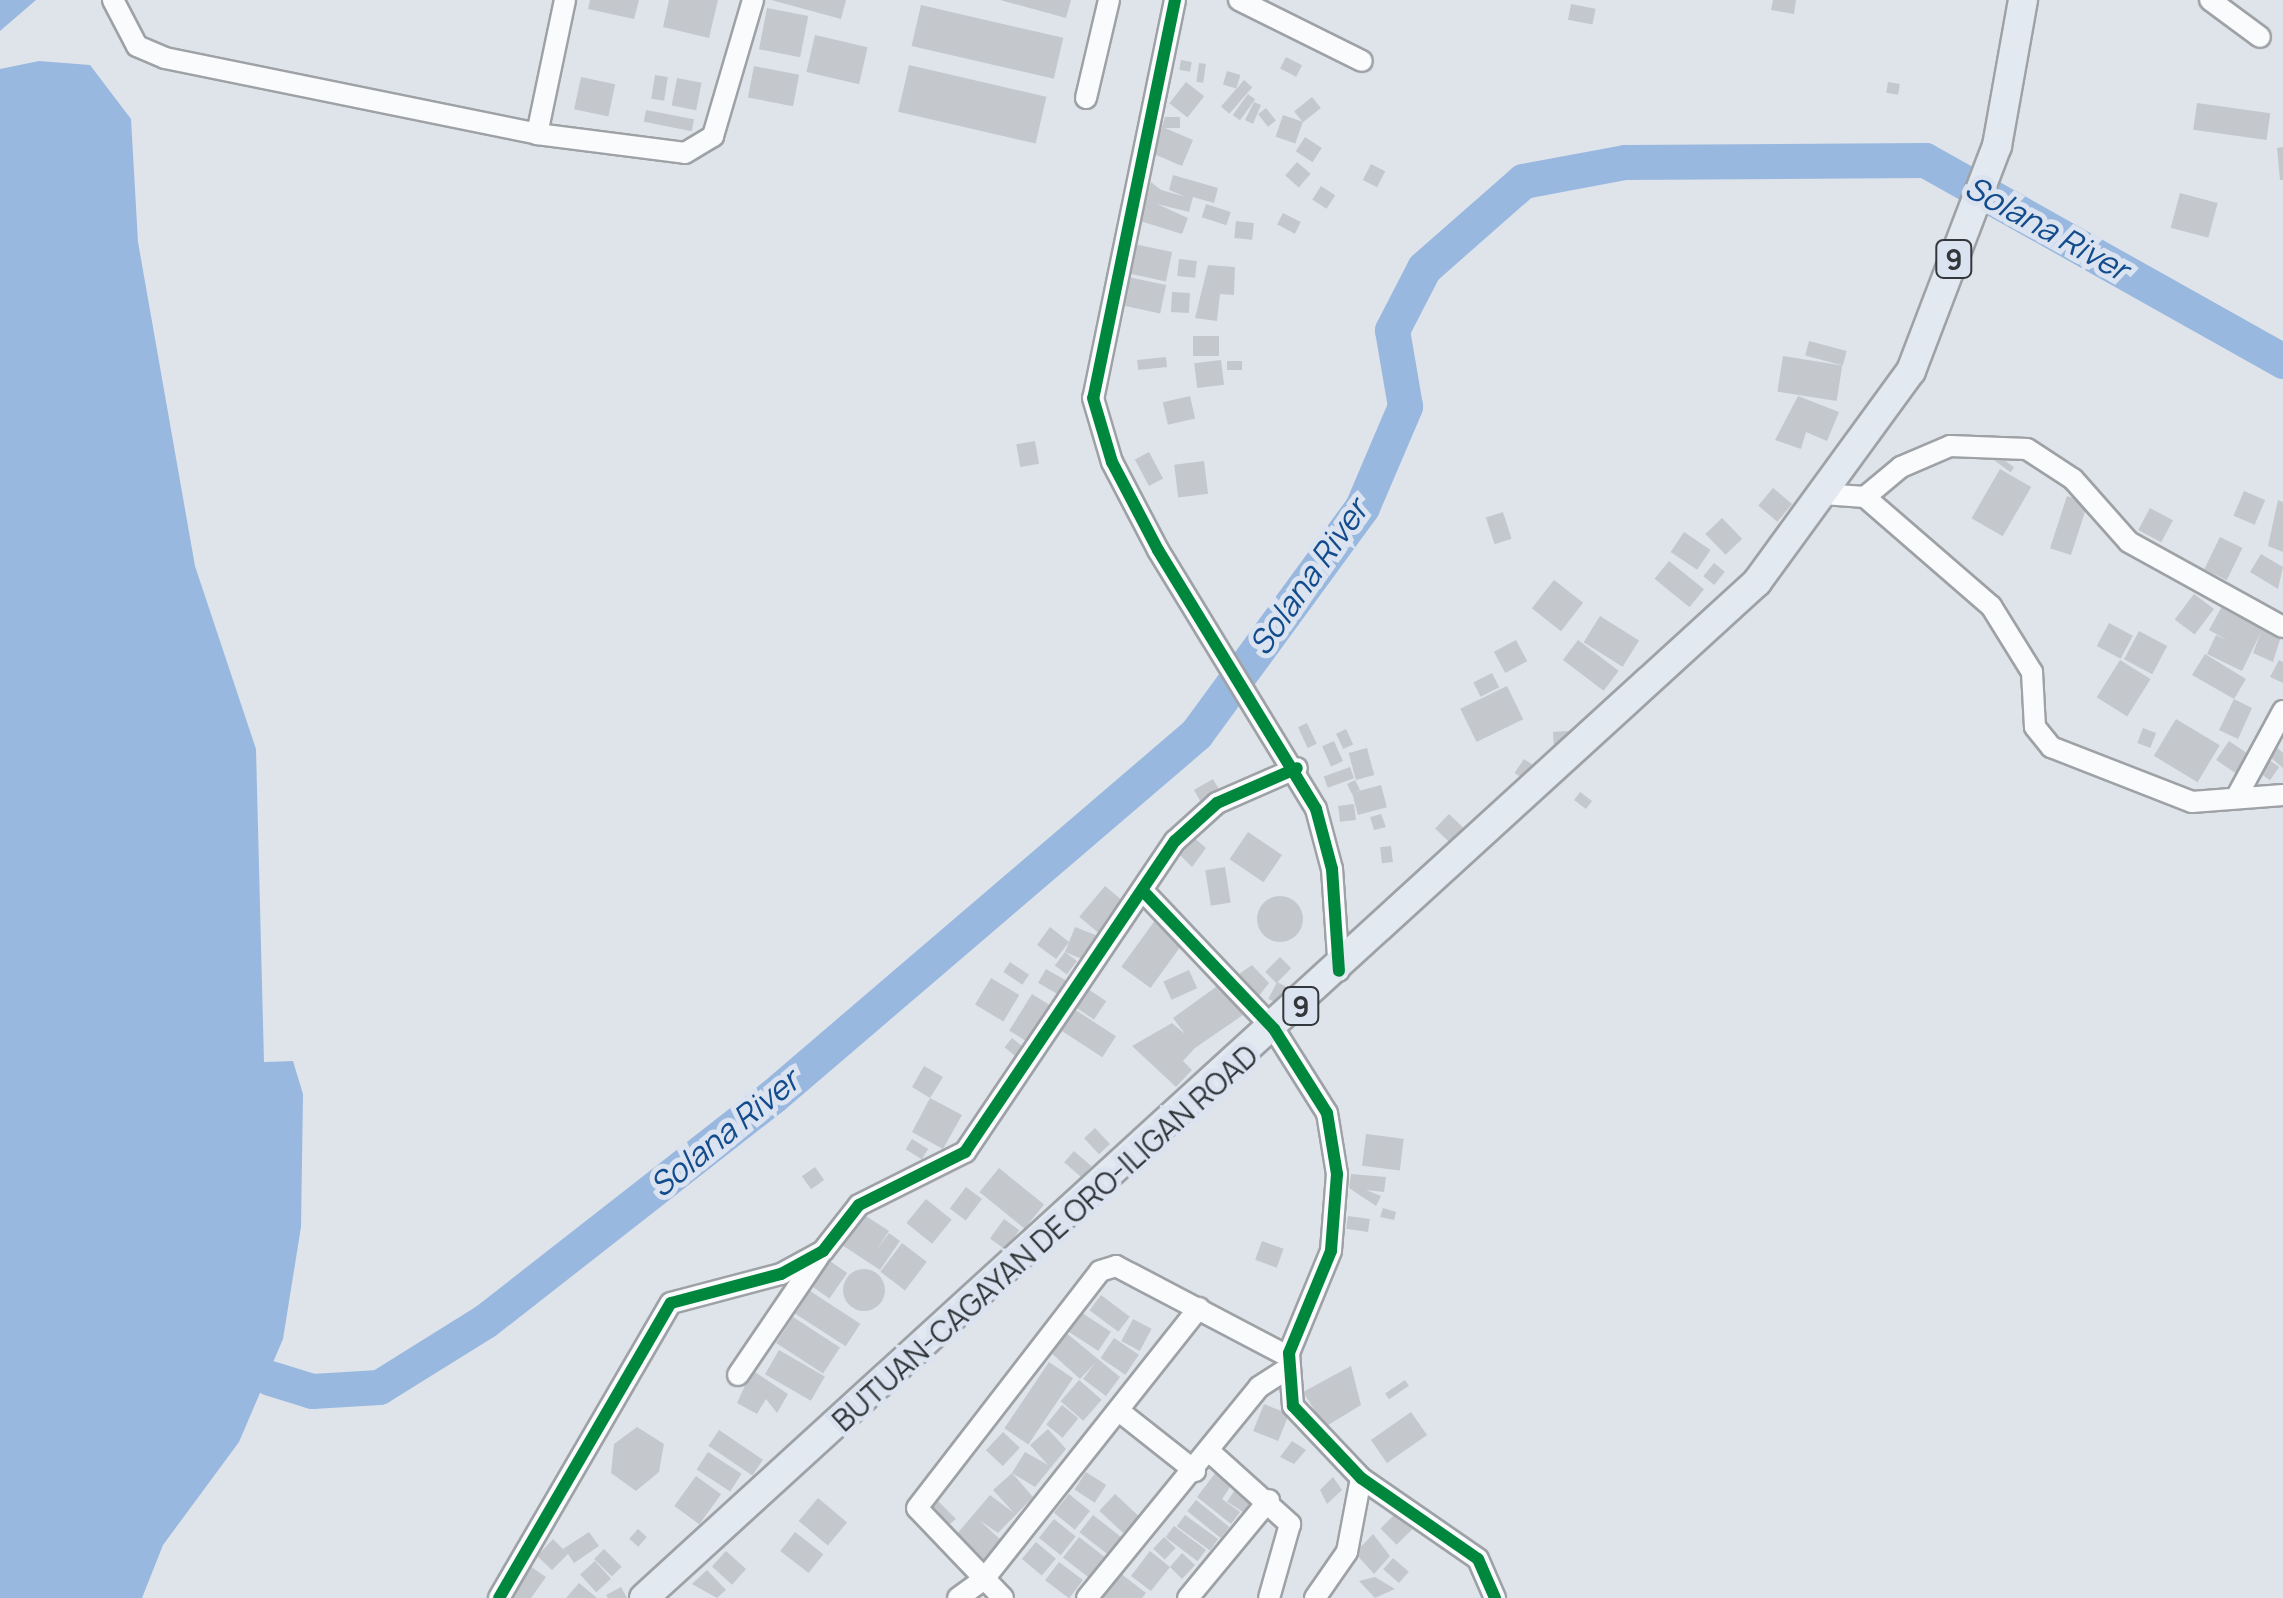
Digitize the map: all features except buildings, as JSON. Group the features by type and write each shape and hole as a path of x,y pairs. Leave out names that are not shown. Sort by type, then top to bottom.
{"highway":[{"name":"BUTUAN-CAGAYAN DE ORO-ILIGAN ROAD","path":"644,1598 1696,644 1823,494 1912,371 1996,146 2023,0"}],"street":[{"path":"113,0 137,46 166,58 536,134 655,152 705,146 724,111 754,0"},
{"path":"536,134 564,0"},
{"path":"1086,98 1109,0"},
{"path":"1176,0 1093,398 1112,462 1158,550 1293,760 1327,837 1339,971"},
{"path":"1239,0 1362,61"},
{"path":"2210,0 2260,37"},
{"path":"1865,497 1901,467 1950,446 2027,448 2073,478 2129,542 2283,627"},
{"path":"1823,494 1865,497 1991,606 2032,672 2035,727 2051,748 2192,802 2283,795"},
{"path":"2236,798 2283,711"},
{"path":"738,1376 823,1250 859,1205 972,1144 1175,841 1216,803 1293,760"},
{"path":"1144,892 1274,1029 1320,1097 1338,1174 1331,1251 1288,1363 1293,1406 1360,1478 1478,1559 1495,1598"},
{"path":"499,1598 660,1314 823,1250"},
{"path":"1004,1598 917,1514 919,1502 1100,1271 1116,1266 1199,1308 1288,1363"},
{"path":"958,1598 984,1579 1199,1308"},
{"path":"1087,1598 1195,1471 1259,1387 1288,1363"},
{"path":"1119,1411 1195,1471"},
{"path":"1210,1452 1269,1500 1290,1528 1269,1598"},
{"path":"1315,1598 1347,1552 1360,1478"},
{"path":"1188,1598 1269,1500"}],"water":[{"path":"0,0 36,0 0,31"},
{"path":"39,61 90,65 131,119 138,242 195,566 256,749 264,1062 293,1061 303,1094 301,1227 283,1339 239,1442 163,1545 142,1598 0,1598 0,69"}],"waterway":[{"name":"Solana River","path":"270,1378 312,1391 379,1387 485,1321 773,1096 1196,734 1362,507 1405,406 1392,330 1424,268 1523,181 1625,162 1925,160 2283,361"}],"cycle path":[{"path":"1175,0 1093,398 1112,462 1158,550 1316,809 1332,869 1339,971"},
{"path":"499,1598 671,1303 781,1274 823,1251 859,1205 965,1152 1175,841 1217,803 1297,768"},
{"path":"1143,891 1274,1029 1327,1113 1337,1174 1331,1251 1289,1353 1293,1406 1361,1478 1478,1559 1495,1598"}]}
